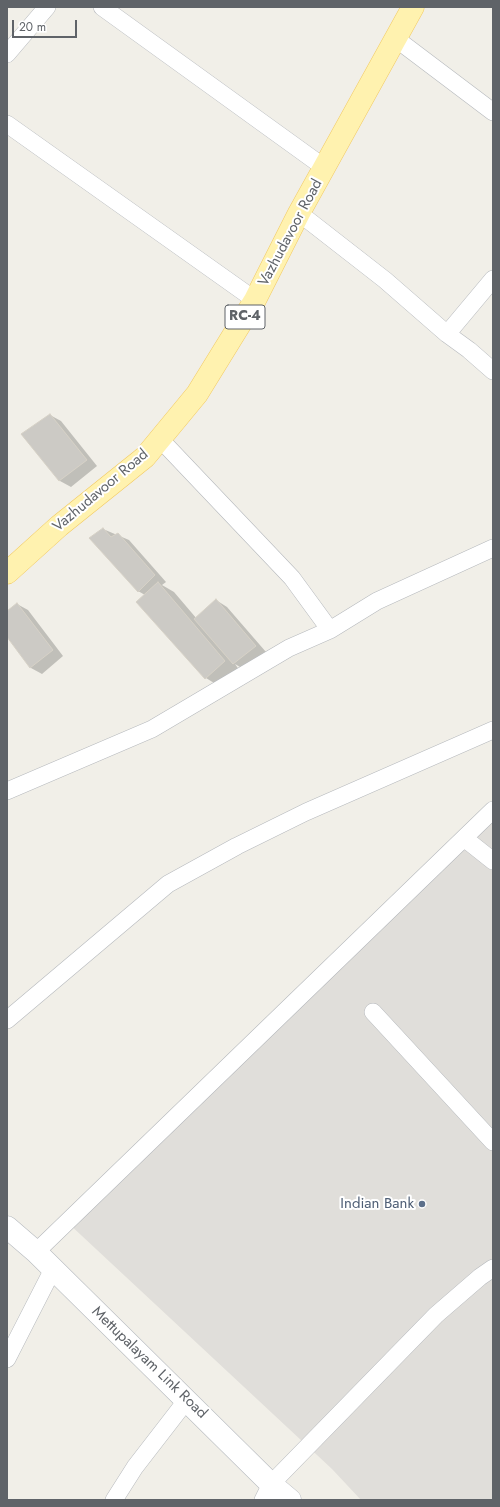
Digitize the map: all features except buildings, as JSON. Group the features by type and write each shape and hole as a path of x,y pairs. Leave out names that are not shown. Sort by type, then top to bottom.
{"main road":[{"name":"Vazhudavoor Road","path":"7,573 59,526 145,457 197,394 255,300 299,213 413,7"}],"street":[{"path":"7,54 47,7"},
{"path":"102,7 325,168"},
{"path":"395,38 493,112"},
{"path":"7,124 255,300"},
{"path":"299,213 386,280 447,334 493,371"},
{"path":"447,334 493,278"},
{"path":"160,439 292,578 330,630"},
{"path":"7,791 152,729 288,648 330,630 377,600 493,548"},
{"path":"7,1020 168,884 237,846 306,812 493,730"},
{"path":"36,1252 493,810"},
{"path":"464,838 493,861"},
{"path":"373,1012 493,1142"},
{"name":"Mettupalayam Link Road","path":"7,1227 36,1252 186,1401 269,1495 290,1500"},
{"path":"269,1495 436,1314 493,1268"},
{"path":"8,1356 53,1269"},
{"path":"114,1500 135,1467 186,1401"}],"shaded area":[{"path":"493,805 493,1500 361,1500 332,1469 67,1222"}],"place":[{"name":"Indian Bank","path":"422,1204"}]}
